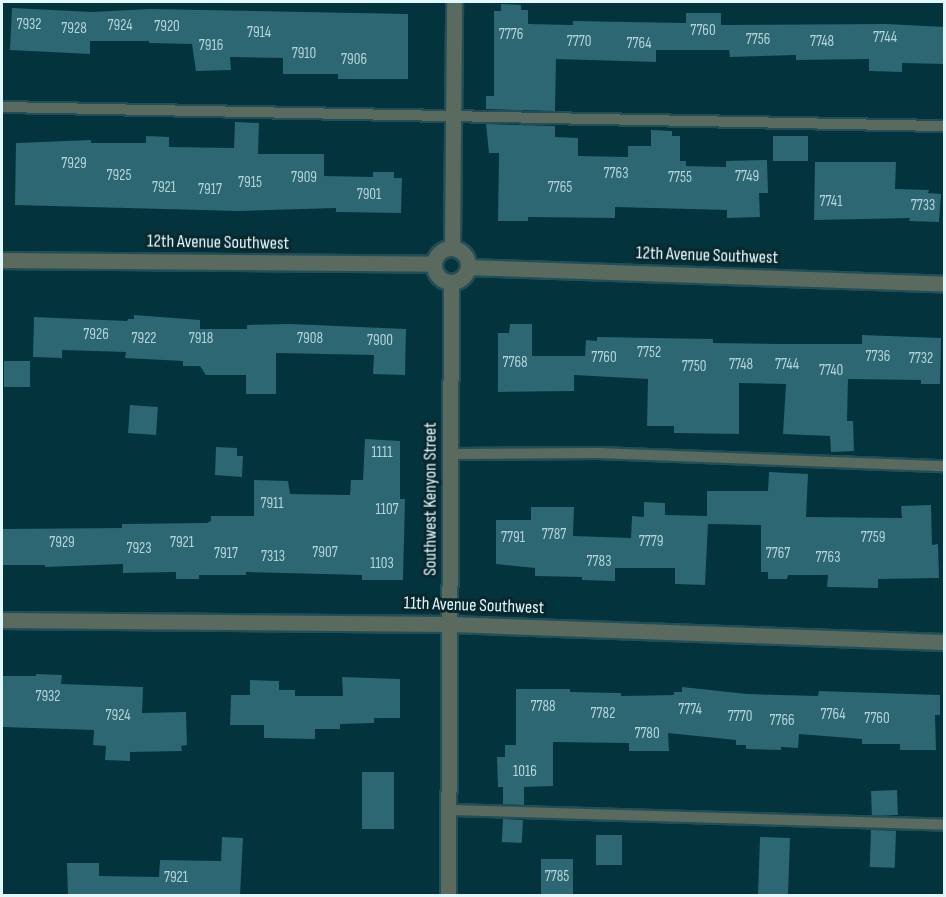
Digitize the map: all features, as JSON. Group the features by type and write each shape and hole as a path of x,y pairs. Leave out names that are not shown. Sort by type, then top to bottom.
{"street":[{"path":"452,248 454,2"},
{"path":"452,248 464,254 468,267 465,276 451,282 439,277 434,264 440,252 452,248"},
{"name":"12th Avenue Southwest","path":"2,260 434,264"},
{"name":"12th Avenue Southwest","path":"468,267 945,284"},
{"name":"Southwest Kenyon Street","path":"448,896 451,282"},
{"name":"11th Avenue Southwest","path":"2,620 451,624 945,642"}],"lane":[{"path":"2,107 945,126"},
{"path":"451,454 598,453 945,466"},
{"path":"449,810 945,825"}],"building":[{"path":"501,4 521,5 521,10 528,10 528,24 573,25 573,21 686,23 686,13 721,13 721,25 886,24 945,27 945,64 902,63 902,72 869,71 869,59 796,60 796,55 730,57 729,50 656,50 656,62 556,59 555,111 486,109 486,96 494,96 494,11 501,11"},
{"path":"12,8 92,12 150,9 408,14 408,79 338,79 338,74 283,74 283,58 230,57 231,70 196,71 192,44 90,41 90,54 10,50"},
{"path":"235,122 259,123 258,154 324,154 324,176 373,177 373,172 394,172 394,178 402,178 401,213 336,212 336,208 238,211 15,205 16,143 91,140 91,143 146,143 146,136 169,137 169,147 234,148"},
{"path":"486,124 555,126 555,137 578,138 578,156 628,157 628,146 651,146 651,130 672,131 672,136 680,136 680,161 686,161 686,166 726,167 726,161 767,160 768,193 759,193 760,217 727,218 727,210 615,207 615,218 528,217 528,221 498,221 499,153 489,153"},
{"path":"773,136 808,136 808,161 773,161"},
{"path":"815,162 896,162 895,189 929,190 928,193 941,194 939,222 909,221 910,218 814,220"},
{"path":"134,315 200,320 200,329 247,329 247,325 290,324 406,329 405,375 373,374 374,355 276,353 276,394 246,394 246,375 206,375 200,366 183,366 183,361 125,358 126,352 62,350 62,358 33,357 34,317 127,321 134,319"},
{"path":"510,324 532,324 532,356 585,356 586,340 597,341 597,337 713,339 713,343 780,344 862,344 862,335 941,338 940,384 921,384 921,380 848,379 847,421 853,421 854,451 831,452 830,436 783,434 786,384 739,383 739,434 674,433 674,426 647,426 648,379 574,375 574,391 498,392 498,333 509,333"},
{"path":"4,361 30,361 30,387 4,387"},
{"path":"130,405 158,407 156,435 128,433"},
{"path":"365,439 400,441 400,499 405,499 403,580 362,580 362,575 246,572 246,575 199,575 199,579 176,579 176,572 123,573 123,564 45,567 45,565 2,565 2,529 122,528 122,524 207,523 211,521 211,516 254,516 254,480 288,481 290,494 350,495 351,480 363,480"},
{"path":"216,447 237,448 237,456 243,456 242,477 215,475"},
{"path":"769,472 808,474 806,517 902,518 901,506 931,505 932,545 938,544 939,578 878,579 878,588 827,587 828,575 788,575 787,579 768,579 768,572 761,572 761,525 708,524 705,585 675,584 675,568 615,568 615,581 582,580 582,577 535,576 535,568 496,564 496,520 531,520 531,507 574,507 573,536 631,538 632,516 644,517 644,502 665,503 665,515 707,516 707,491 768,491"},
{"path":"36,674 62,675 61,684 143,687 142,713 186,712 187,745 181,746 182,751 130,752 130,761 105,760 106,746 93,745 94,730 2,727 2,676 36,676"},
{"path":"342,677 400,679 400,718 374,718 374,723 340,724 340,729 315,729 315,739 264,738 264,725 230,725 231,695 250,695 250,680 279,681 279,690 295,690 295,696 343,696"},
{"path":"682,687 747,694 818,696 819,691 940,695 940,715 935,715 936,750 900,750 900,744 862,744 862,739 799,734 798,748 781,747 781,750 746,749 746,745 736,745 736,740 668,733 669,751 629,751 629,743 553,742 553,786 524,787 524,805 503,804 503,787 498,787 497,757 505,757 505,745 516,745 516,689 570,689 570,692 621,693 621,696 674,695 674,692 682,692"},
{"path":"362,772 394,772 394,829 362,829"},
{"path":"897,790 898,815 872,816 871,791"},
{"path":"503,819 523,820 522,843 502,842"},
{"path":"871,830 896,831 895,868 870,867"},
{"path":"596,835 622,835 622,865 596,865"},
{"path":"222,837 243,838 240,896 68,896 67,863 99,863 99,876 159,877 160,860 221,861"},
{"path":"760,837 790,838 788,896 758,896"},
{"path":"541,859 573,859 573,896 541,896"}]}
